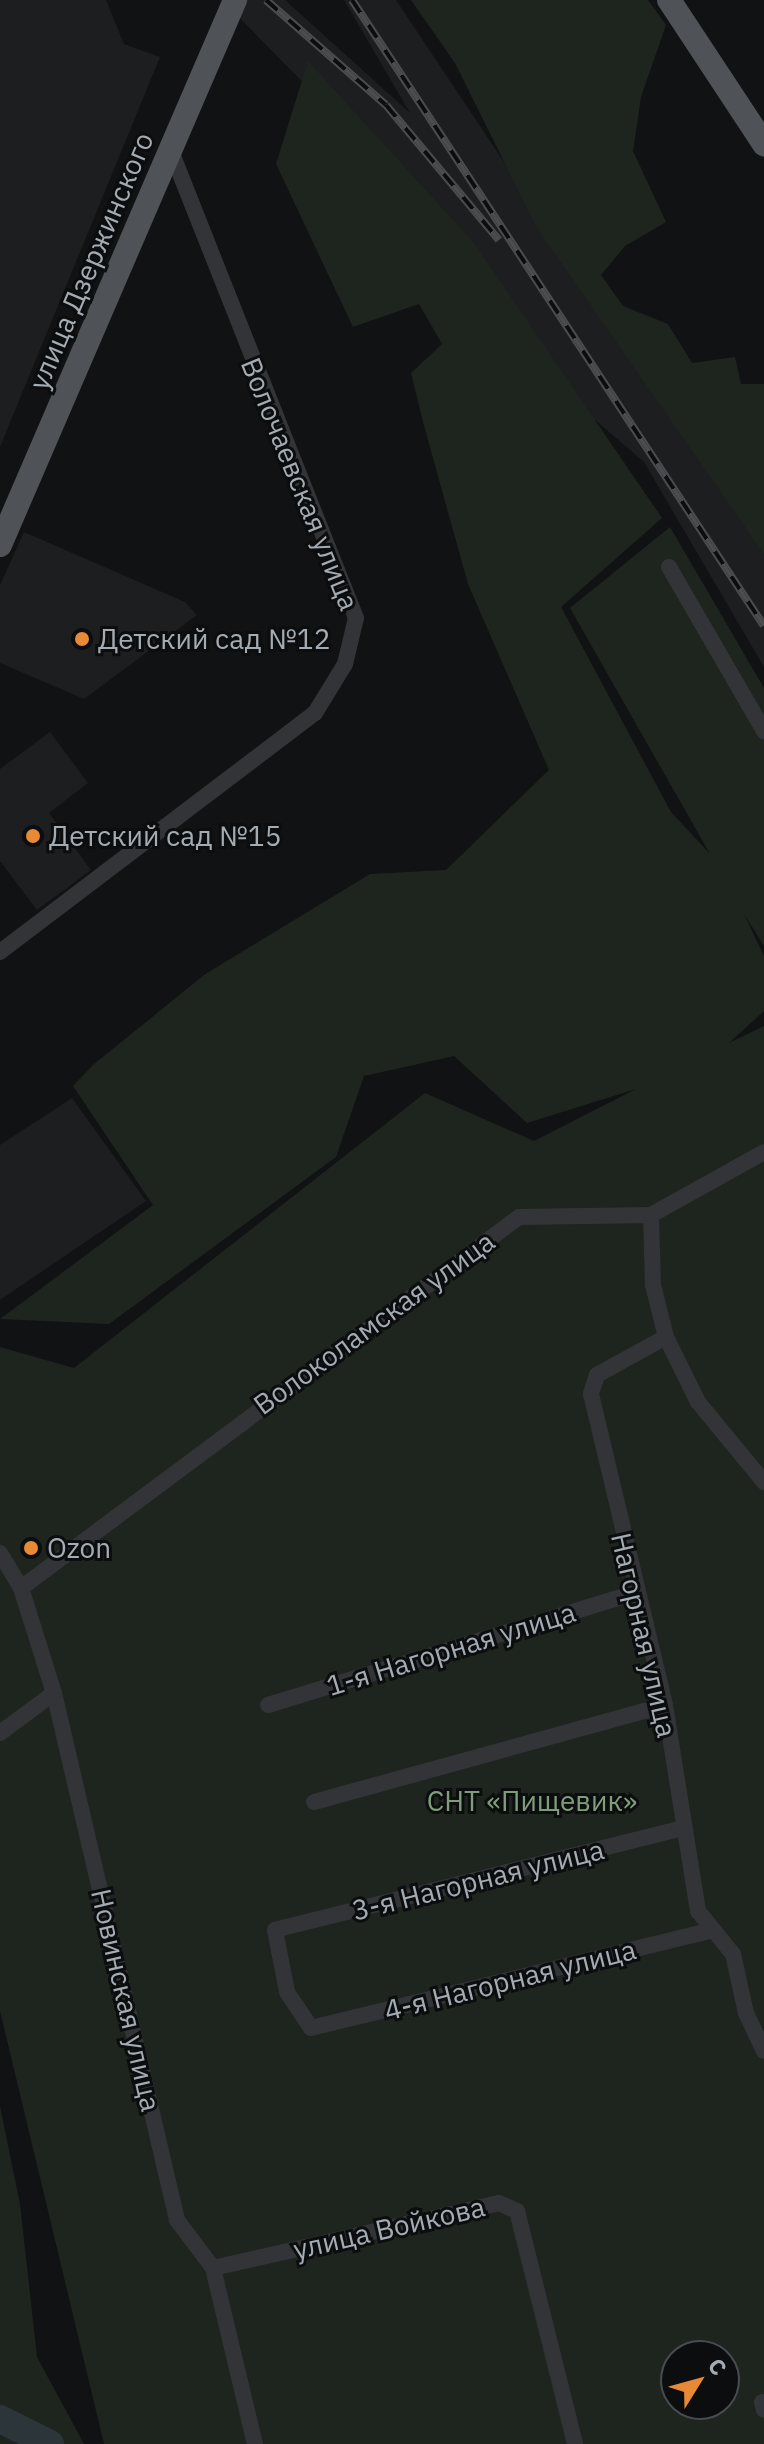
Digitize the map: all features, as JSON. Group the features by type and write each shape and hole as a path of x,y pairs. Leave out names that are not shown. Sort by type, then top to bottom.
{"main road":[{"name":"улица Дзержинского","path":"0,545 235,0"},
{"path":"669,0 764,144"}],"street":[{"name":"Волочаевская улица","path":"0,952 315,713 345,664 356,618 171,151"},
{"path":"669,567 764,731"},
{"name":"Волоколамская улица","path":"21,1588 519,1217 651,1215 764,1152"},
{"path":"651,1215 653,1285 666,1337 698,1402 764,1482"},
{"name":"Нагорная улица","path":"666,1337 597,1375 591,1394 634,1593 665,1705 679,1829 708,1931 733,1954 762,2041"},
{"name":"Новинская улица","path":"0,1553 21,1588 54,1693 177,2220 213,2268 255,2444"},
{"name":"1-я Нагорная улица","path":"268,1705 634,1593"},
{"path":"0,1733 54,1693"},
{"path":"314,1802 665,1705"},
{"name":"3-я Нагорная улица","path":"311,2028 287,1992 275,1930 679,1829"},
{"name":"4-я Нагорная улица","path":"311,2028 708,1931"},
{"name":"улица Войкова","path":"213,2268 499,2203 517,2211 575,2444"}],"shaded area":[{"path":"0,0 106,0 124,44 160,57 0,447"},
{"path":"231,0 285,0 410,113 344,0 396,0 764,552 764,667 644,462 586,412 463,246 234,12"},
{"name":"Детский сад №12","path":"24,532 185,602 197,615 84,699 0,663 0,585"},
{"name":"Детский сад №15","path":"50,732 88,783 49,813 91,870 37,910 0,861 0,769"},
{"path":"72,1098 146,1201 0,1300 0,1145"}],"green space":[{"path":"411,0 648,0 666,25 641,97 633,151 666,222 625,246 601,275 623,306 668,324 692,363 735,357 741,384 764,384 764,554 537,228 455,63"},
{"name":"СНТ «Пищевик»","path":"308,61 474,243 662,518 561,607 671,812 710,854 570,608 670,527 764,688 764,946 744,914 764,956 764,1011 729,1043 764,1026 764,2444 104,2444 0,2011 0,1347 74,1368 425,1093 534,1141 636,1089 527,1123 454,1056 364,1076 336,1157 109,1324 0,1319 153,1205 73,1086 93,1065 204,975 370,874 446,870 549,770 468,584 423,422 411,373 442,344 419,304 353,327 276,164"},
{"path":"0,2106 20,2204 37,2357 84,2444 0,2444"}],"waterway":[{"path":"0,2419 50,2444"}],"railway":[{"path":"266,0 386,105 499,240"},
{"path":"352,0 764,626"}],"place":[{"name":"Детский сад №12","path":"82,639"},
{"name":"Детский сад №15","path":"33,836"},
{"name":"Ozon","path":"31,1548"}]}
